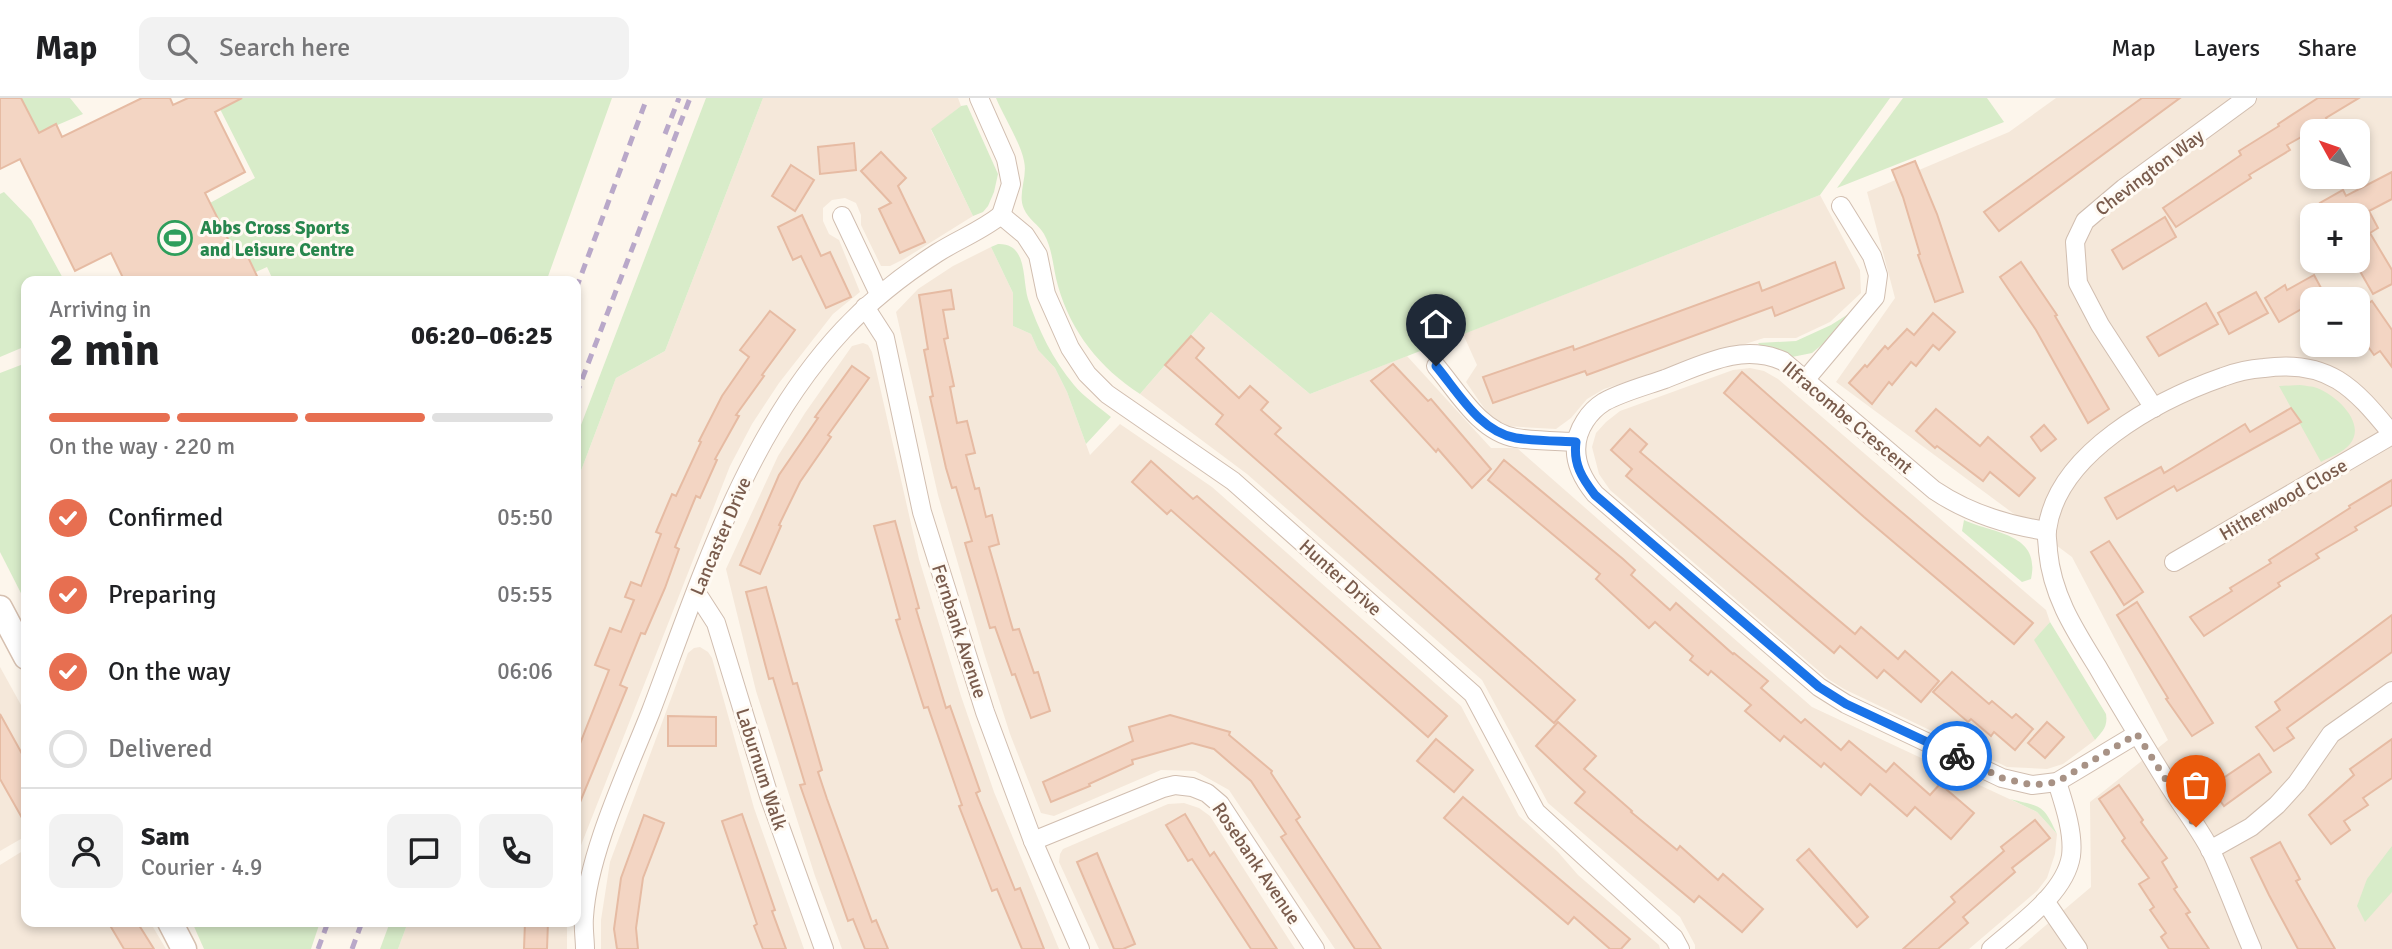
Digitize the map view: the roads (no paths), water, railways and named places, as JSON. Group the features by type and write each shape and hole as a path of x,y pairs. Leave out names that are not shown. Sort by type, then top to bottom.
{"street":[{"path":"979,98 1006,159 1011,184 1001,215"},
{"name":"Chevington Way","path":"2154,408 2101,325 2078,283 2075,242 2085,221 2124,188 2247,98"},
{"path":"1806,379 1875,297 1878,275 1872,256 1841,206"},
{"name":"Lancaster Drive","path":"585,949 584,917 595,857 696,592 746,473 777,416 816,362 865,307 939,252 985,228 1001,215"},
{"name":"Hunter Drive","path":"1001,215 1025,235 1038,255 1046,294 1070,348 1087,374 1107,394 1233,481 1473,694 1536,812 1674,938 1680,949"},
{"path":"842,216 879,295"},
{"name":"Fernbank Avenue","path":"865,307 885,338 922,512 985,712 1033,841 1080,949"},
{"name":"Ilfracombe Crescent","path":"1576,442 1588,416 1606,401 1728,355 1755,353 1775,358 1806,379 1934,490 1953,503 2019,527 2047,531"},
{"path":"2252,949 2210,850 2062,609 2050,571 2047,531 2055,499 2067,478 2080,463 2115,433 2154,408 2226,375 2250,370 2295,365 2334,376 2367,405 2392,434"},
{"path":"1436,366 1478,417 1494,430 1514,438 1576,442 1579,472 1595,495 1819,687 1846,704 2002,778 2032,785 2057,782 2137,734"},
{"name":"Hitherwood Close","path":"2174,562 2392,434"},
{"name":"Laburnum Walk","path":"696,592 716,623 769,796 824,949"},
{"path":"0,608 21,648"},
{"path":"2210,850 2251,828 2297,783 2330,734 2392,691"},
{"path":"1991,949 2057,888 2071,857 2070,835 2057,782"},
{"name":"Rosebank Avenue","path":"1033,841 1163,788 1175,785 1207,793 1229,816 1315,949"},
{"path":"2045,901 2078,949"},
{"path":"173,927 184,949"}],"railway":[{"path":"581,276 647,98"},
{"path":"665,134 679,98"},
{"path":"581,382 690,98"},
{"path":"318,949 326,927"},
{"path":"352,949 360,927"}],"place":[{"name":"Abbs Cross Sports and Leisure Centre","path":"175,238"}]}
